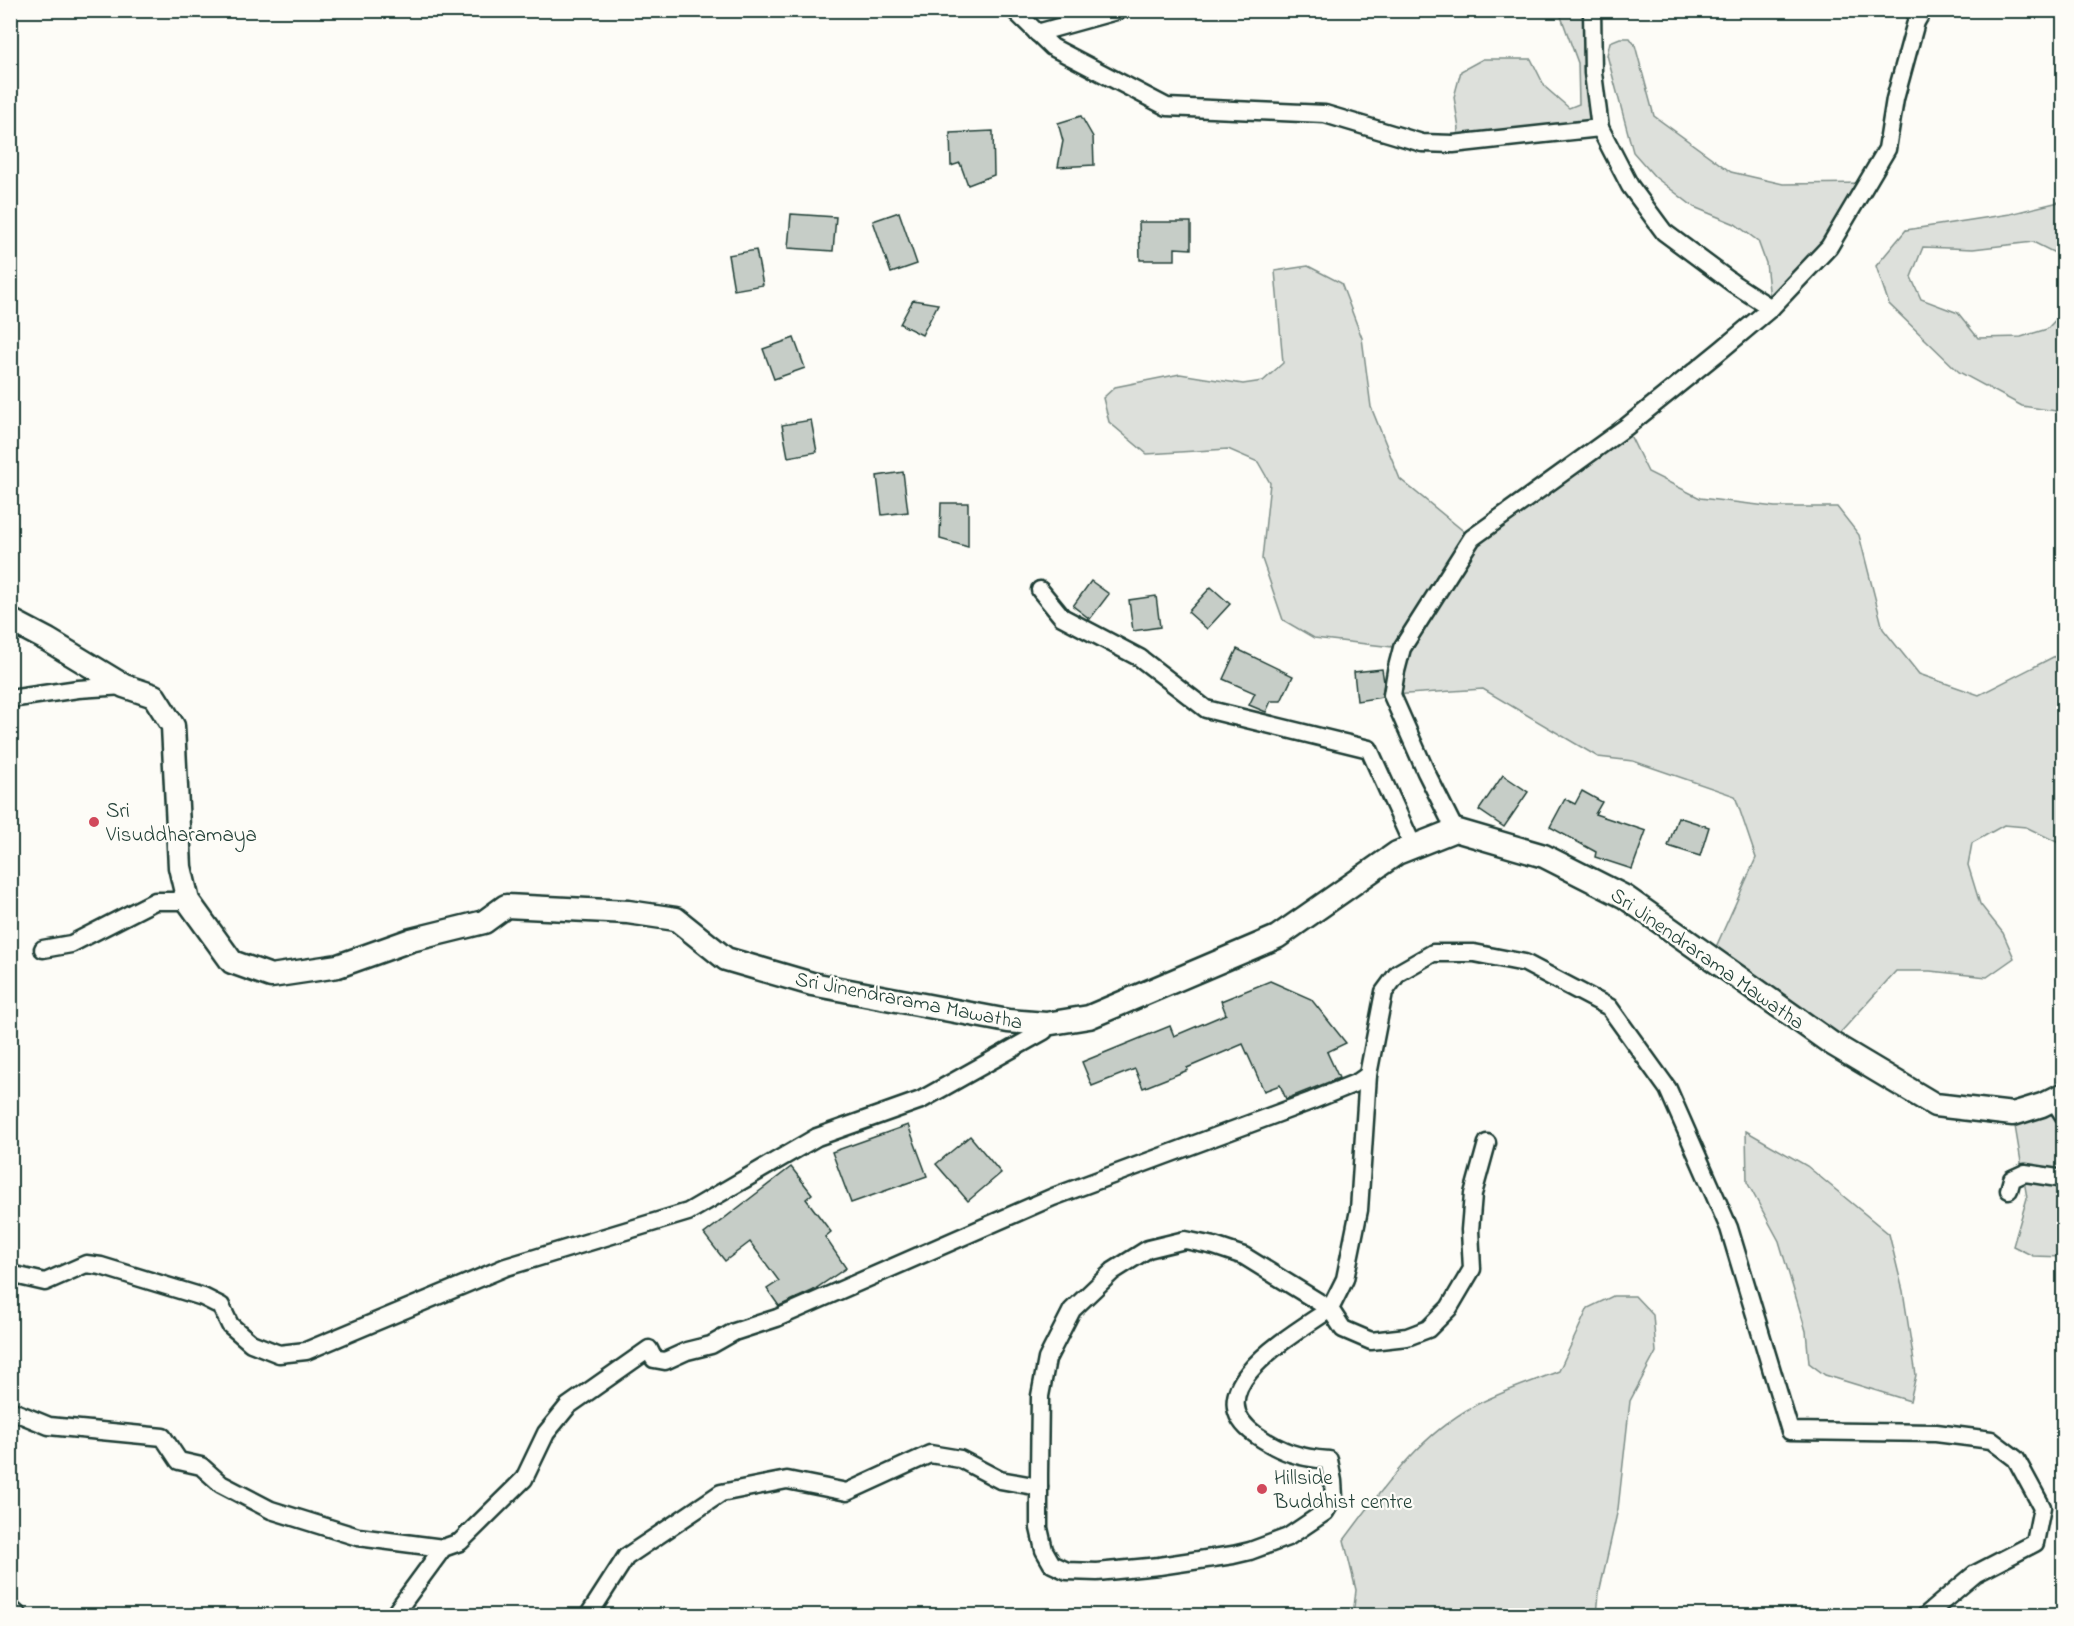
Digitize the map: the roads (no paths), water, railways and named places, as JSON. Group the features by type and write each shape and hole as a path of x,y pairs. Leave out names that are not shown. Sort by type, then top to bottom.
{"main road":[{"path":"10,620 124,686 154,696 172,726 180,867 188,902"},
{"name":"Sri Jinendrarama Mawatha","path":"188,902 232,962 271,976 338,966 411,940 484,922 506,906 628,912 676,919 726,959 812,984 1008,1022 1046,1024 1089,1017 1277,937 1397,853 1455,830 1544,856 1625,897 1831,1043 1935,1105 2013,1114 2060,1103"}],"street":[{"path":"1014,10 1053,46 1167,107 1325,114 1422,143 1453,144 1600,128"},
{"path":"1037,33 1120,10"},
{"path":"1592,10 1593,73 1600,128 1630,186 1664,232 1734,284 1771,308"},
{"path":"1455,830 1392,695 1402,648 1472,538 1626,427 1771,308 1828,247 1887,149 1895,99 1916,22 1923,10"},
{"path":"1040,590 1062,617 1140,658 1206,709 1369,749 1413,846"},
{"path":"10,699 78,689 124,686"},
{"path":"43,949 71,944 155,901 188,902"},
{"path":"1487,1143 1473,1194 1470,1230 1472,1269 1449,1308 1428,1329 1407,1337 1371,1341 1343,1329 1330,1309 1244,1256 1185,1240 1148,1249 1113,1271 1072,1310 1047,1359 1040,1396 1039,1528 1044,1550 1052,1564 1067,1571 1097,1572 1233,1555 1288,1537 1325,1512 1334,1497 1329,1460 1309,1459 1285,1453 1247,1429 1237,1415 1235,1399 1242,1382 1263,1356 1330,1309 1345,1279 1359,1210 1368,1075 1384,992 1398,973 1432,953 1474,953 1525,963 1609,1007 1668,1089 1729,1228 1790,1431 1936,1432 1991,1440 2016,1459 2042,1507 2035,1543 1975,1575 1925,1616"},
{"path":"10,1274 45,1282 86,1264 101,1266 203,1297 220,1306 230,1325 251,1343 279,1354 306,1352 506,1267 688,1212 817,1137 921,1100 1044,1031 1046,1024"},
{"path":"10,1410 49,1426 163,1437 179,1461 201,1466 221,1484 271,1510 358,1537 443,1548 460,1542 524,1479 546,1433 568,1406 649,1349 654,1359 665,1361 687,1351 711,1345 734,1332 786,1314 1053,1197 1311,1101 1358,1082 1368,1075"},
{"path":"2009,1190 2012,1179 2025,1173 2064,1179"},
{"path":"588,1616 626,1557 722,1492 787,1480 848,1492 930,1454 960,1459 1000,1480 1039,1487"},
{"path":"393,1616 443,1548"},
{"path":"10,1608 19,1616"}],"place":[{"name":"Sri Visuddharamaya","path":"94,822"},
{"name":"Hillside Buddhist centre","path":"1262,1489"}]}
